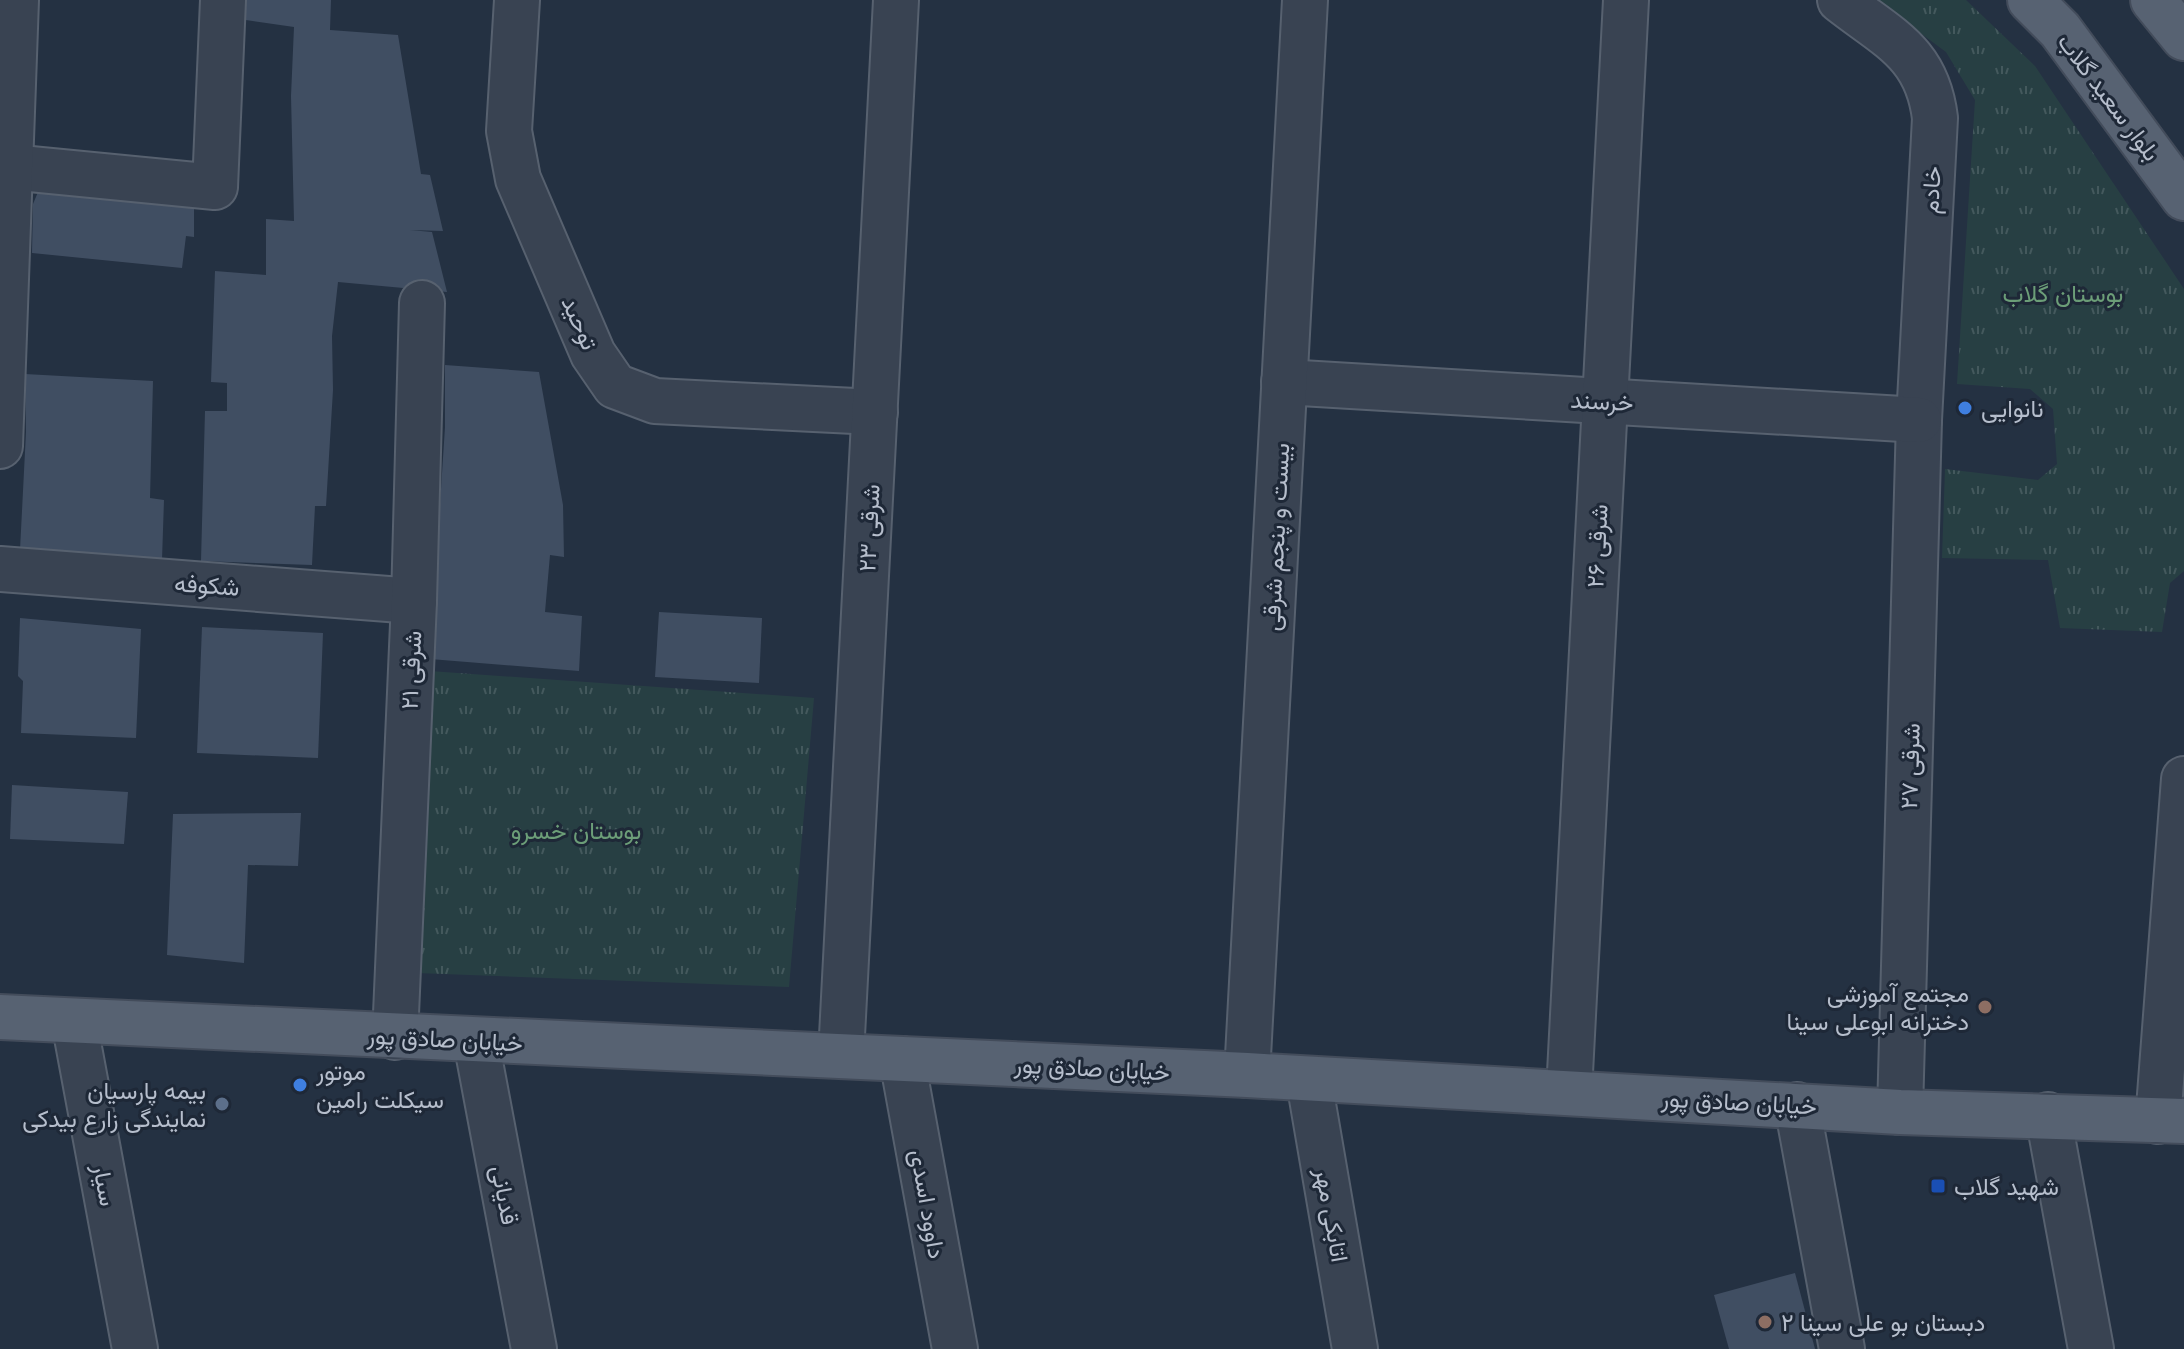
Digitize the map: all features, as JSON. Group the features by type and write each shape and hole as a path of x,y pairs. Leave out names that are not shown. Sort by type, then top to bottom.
{"main road":[{"name":"بلوار سعید گلاب","path":"2030,0 2060,30 2184,198"},
{"path":"2153,0 2184,38"},
{"name":"خیابان صادق پور","path":"0,1017 1247,1075 1309,1081 1569,1092 1900,1112 2171,1121"}],"street":[{"path":"0,442 16,0"},
{"path":"10,167 215,187 223,0"},
{"name":"توحید","path":"517,0 509,131 518,179 593,354 615,386 655,401 875,412"},
{"name":"۲۳ شرقی","path":"841,1055 896,0"},
{"name":"بیست و پنجم شرقی","path":"1247,1075 1305,0"},
{"name":"۲۶ شرقی","path":"1569,1092 1626,0"},
{"name":"خادم","path":"1840,0 1918,62 1931,90 1935,118 1919,420"},
{"name":"۲۱ شرقی","path":"395,1037 414,601 422,303"},
{"name":"خرسند","path":"1284,382 1919,420"},
{"name":"۲۷ شرقی","path":"1900,1112 1919,420"},
{"name":"شکوفه","path":"0,569 414,601"},
{"path":"2171,1121 2184,779"},
{"name":"سیار","path":"74,1021 135,1349"},
{"name":"قدیانی","path":"476,1041 534,1349"},
{"name":"داوود اسدی","path":"902,1059 955,1349"},
{"name":"اتابکی مهر","path":"1309,1081 1355,1349"},
{"path":"1797,1105 1842,1349"},
{"path":"2048,1115 2091,1349"}],"green space":[{"name":"بوستان گلاب","path":"1876,0 1966,0 2035,66 2184,289 2184,571 2170,583 2162,632 2060,628 2048,560 1942,558 1945,469 2038,480 2057,464 2053,409 2030,389 1957,384 1975,100 1946,52"},
{"name":"بوستان خسرو","path":"429,671 814,698 789,987 417,973"}],"building":[{"path":"241,0 331,0 330,30 398,35 421,174 430,175 443,231 410,230 432,232 447,292 338,282 332,336 333,390 326,506 315,506 312,565 201,561 205,411 227,411 227,383 211,382 215,271 266,275 266,219 294,221 291,96 294,27 239,19"},
{"path":"46,188 194,208 194,237 186,236 182,268 32,253 33,204 38,192"},
{"path":"445,365 539,372 563,505 564,557 550,555 545,612 582,616 579,671 430,659 445,427"},
{"path":"25,374 153,381 150,498 164,500 162,560 20,550 26,432"},
{"path":"659,612 762,618 759,683 655,677"},
{"path":"20,618 141,629 136,738 21,733 23,681 18,676"},
{"path":"202,627 323,633 318,758 197,753"},
{"path":"12,785 128,792 124,844 10,839"},
{"path":"301,813 298,866 248,865 244,963 167,955 173,814"},
{"name":"دبستان بو علی سینا ۲","path":"1795,1273 1815,1349 1729,1349 1714,1295"}],"place":[{"name":"نانوایی","path":"1965,408"},
{"name":"مجتمع آموزشی دخترانه ابوعلی سینا","path":"1985,1007"},
{"name":"موتور سیکلت رامین","path":"300,1085"},
{"name":"بیمه پارسیان نمایندگی زارع بیدکی","path":"222,1104"},
{"name":"شهید گلاب","path":"1938,1186"},
{"name":"دبستان بو علی سینا ۲","path":"1765,1322"}]}
